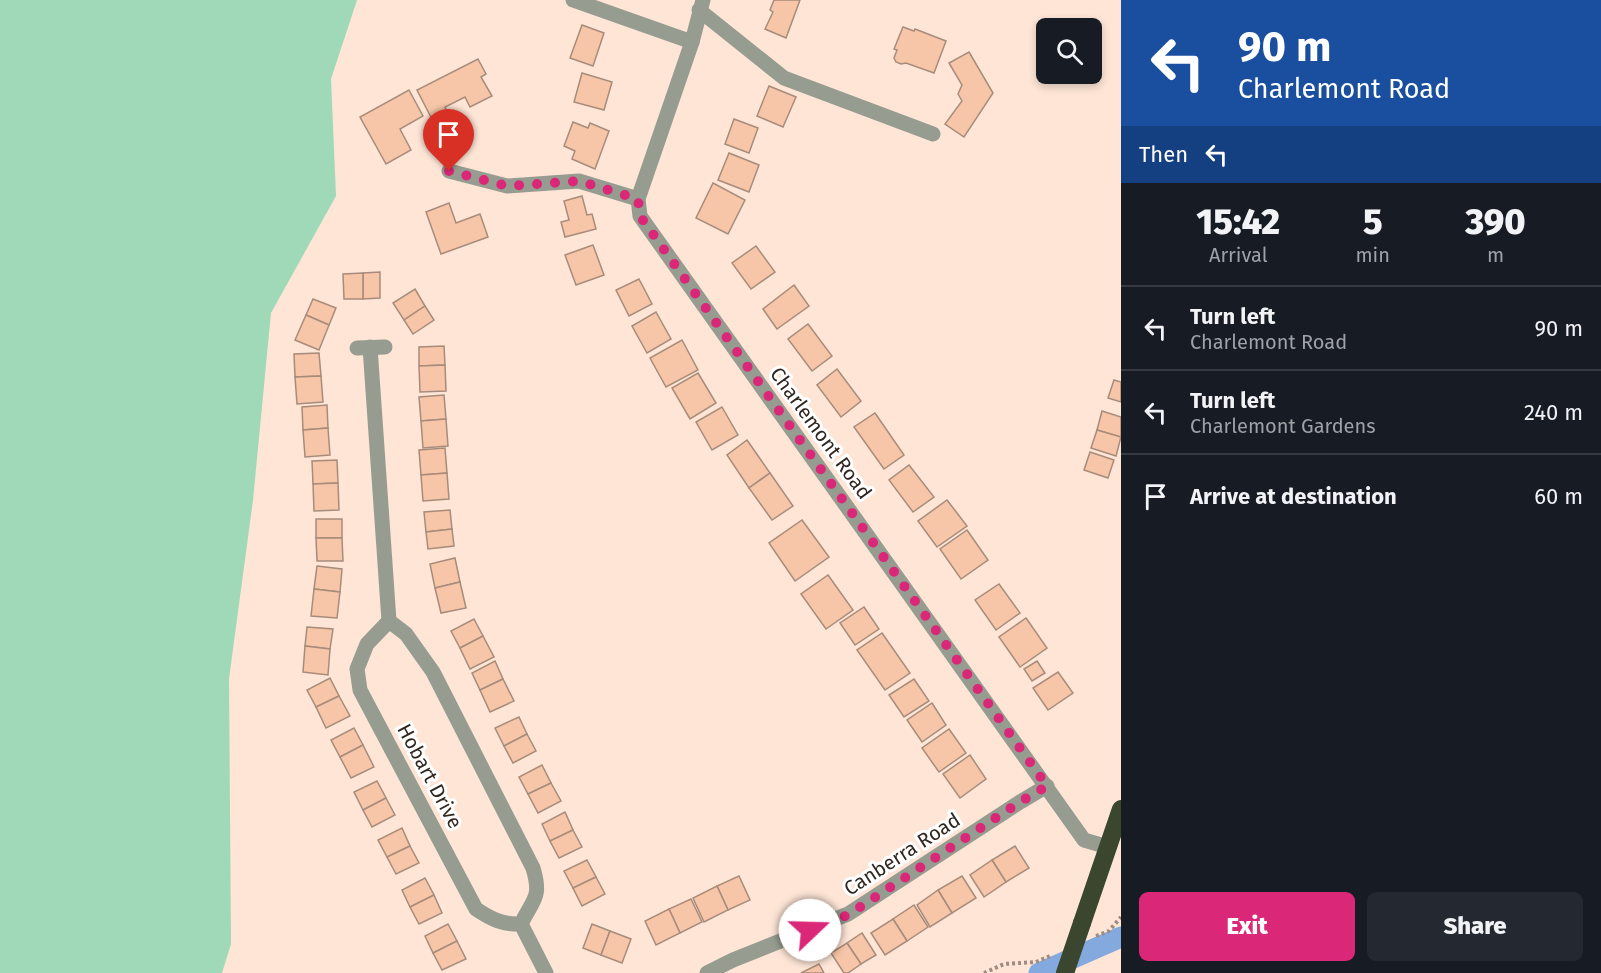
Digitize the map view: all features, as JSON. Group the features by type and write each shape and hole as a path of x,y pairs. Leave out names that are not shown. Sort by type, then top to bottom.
{"highway":[{"path":"1065,973 1121,809"}],"street":[{"path":"573,0 692,42"},
{"path":"449,171 507,186 579,181 638,199 692,42 701,5 784,78 933,134"},
{"name":"Charlemont Road","path":"638,199 640,216 1084,840 1108,847"},
{"path":"371,347 389,621 406,634 433,672 533,868 538,883 537,897 521,924 546,973"},
{"name":"Hobart Drive","path":"389,621 367,644 357,669 360,690 476,909 492,920 507,925 521,924"},
{"name":"Canberra Road","path":"707,973 733,960 848,915 1047,786"}],"path":[{"path":"1109,931 1121,915"}],"green space":[{"path":"0,0 357,0 331,79 336,196 271,313 253,500 229,679 231,944 222,973 0,973"}],"building":[{"path":"774,0 800,0 786,38 765,29 773,12 770,10"},
{"path":"582,25 604,33 593,66 570,58"},
{"path":"903,27 914,31 915,29 946,41 934,73 906,63 896,62 894,58 897,50 894,49"},
{"path":"969,52 993,93 964,137 945,124 962,101 958,94 962,85 949,63"},
{"path":"478,59 486,74 481,77 492,96 470,107 465,97 445,107 450,117 435,125 417,90"},
{"path":"582,73 612,82 604,110 574,102"},
{"path":"769,86 796,97 783,127 757,116"},
{"path":"409,90 423,116 400,129 411,150 386,164 360,117"},
{"path":"734,119 758,128 749,153 725,144"},
{"path":"573,122 588,128 590,123 609,131 595,169 572,159 575,151 564,146"},
{"path":"729,153 759,165 749,192 718,180"},
{"path":"713,183 745,200 728,234 696,218"},
{"path":"582,196 587,215 592,214 596,229 565,237 561,222 569,220 564,201"},
{"path":"449,203 456,223 480,214 488,237 441,254 426,212"},
{"path":"593,245 604,275 576,285 565,255"},
{"path":"756,246 775,272 751,289 732,263"},
{"path":"380,272 380,298 363,299 363,273"},
{"path":"363,273 363,299 344,299 343,274"},
{"path":"639,279 652,304 629,316 616,290"},
{"path":"794,285 809,306 777,329 763,309"},
{"path":"415,289 425,306 404,320 393,303"},
{"path":"313,299 336,308 329,325 306,315"},
{"path":"425,306 434,320 413,334 404,320"},
{"path":"656,312 671,339 647,353 632,326"},
{"path":"306,315 329,325 319,350 295,340"},
{"path":"808,324 832,356 812,371 788,339"},
{"path":"682,340 698,370 666,387 650,358"},
{"path":"444,346 445,365 419,366 419,347"},
{"path":"319,353 321,376 295,377 294,354"},
{"path":"445,365 446,391 420,392 419,366"},
{"path":"837,369 861,401 841,417 817,385"},
{"path":"698,373 716,403 690,419 672,388"},
{"path":"321,376 323,402 297,404 295,377"},
{"path":"1114,380 1121,382 1121,402 1108,398"},
{"path":"444,395 446,419 421,421 419,397"},
{"path":"327,405 328,428 303,430 302,407"},
{"path":"722,407 738,435 712,450 696,422"},
{"path":"1102,411 1121,417 1121,437 1097,430"},
{"path":"875,413 904,455 884,469 854,427"},
{"path":"446,419 448,446 423,448 421,421"},
{"path":"328,428 330,455 305,457 303,430"},
{"path":"1097,430 1121,437 1116,456 1091,448"},
{"path":"747,440 770,473 749,488 727,455"},
{"path":"445,448 447,473 421,475 419,450"},
{"path":"1090,452 1114,460 1108,478 1084,470"},
{"path":"337,460 338,483 313,484 312,461"},
{"path":"909,465 934,497 913,512 889,480"},
{"path":"447,473 449,499 423,501 421,475"},
{"path":"770,473 793,506 772,520 749,488"},
{"path":"338,483 339,510 314,511 313,484"},
{"path":"947,500 967,526 937,547 918,521"},
{"path":"450,510 452,529 426,532 424,512"},
{"path":"316,519 342,519 342,538 316,538"},
{"path":"802,520 829,557 795,581 769,543"},
{"path":"452,529 454,546 428,549 426,532"},
{"path":"967,530 988,560 961,579 940,549"},
{"path":"316,538 342,538 343,561 317,561"},
{"path":"455,558 460,582 435,588 430,564"},
{"path":"317,566 342,569 340,592 314,589"},
{"path":"828,575 853,610 826,629 801,594"},
{"path":"460,582 466,608 441,613 435,588"},
{"path":"999,584 1020,613 996,630 975,600"},
{"path":"314,589 340,592 337,618 311,616"},
{"path":"864,607 879,629 855,645 840,623"},
{"path":"1026,618 1047,648 1020,667 999,637"},
{"path":"474,619 483,636 460,648 451,631"},
{"path":"307,627 333,629 330,649 305,646"},
{"path":"882,633 910,673 885,690 857,650"},
{"path":"483,636 494,657 470,669 460,648"},
{"path":"305,646 330,649 328,675 303,672"},
{"path":"495,661 503,679 480,690 472,673"},
{"path":"1037,661 1045,673 1032,681 1024,669"},
{"path":"1058,672 1073,693 1048,710 1033,688"},
{"path":"330,678 339,696 316,707 307,690"},
{"path":"503,679 514,701 490,712 480,690"},
{"path":"914,679 929,701 904,717 889,695"},
{"path":"339,696 350,716 326,728 316,707"},
{"path":"932,703 946,725 922,742 907,720"},
{"path":"519,717 527,734 504,746 495,728"},
{"path":"354,728 363,745 340,757 331,740"},
{"path":"949,729 966,753 939,772 922,748"},
{"path":"527,734 536,751 513,763 504,746"},
{"path":"363,745 374,767 351,778 340,757"},
{"path":"970,755 986,779 960,798 943,774"},
{"path":"542,765 551,783 528,794 519,777"},
{"path":"377,781 386,798 363,810 354,792"},
{"path":"551,783 561,801 538,813 528,794"},
{"path":"386,798 395,815 372,827 363,810"},
{"path":"565,812 573,830 550,841 542,824"},
{"path":"402,828 410,846 387,857 378,840"},
{"path":"573,830 582,847 559,858 550,841"},
{"path":"410,846 419,863 396,874 387,857"},
{"path":"1015,846 1029,868 1006,882 992,860"},
{"path":"587,860 596,877 573,888 564,871"},
{"path":"992,860 1006,882 984,897 970,875"},
{"path":"739,876 750,900 728,910 717,886"},
{"path":"962,876 976,898 952,913 938,890"},
{"path":"596,877 605,894 582,906 573,888"},
{"path":"425,878 434,895 410,907 402,890"},
{"path":"717,886 728,910 704,922 693,898"},
{"path":"938,890 952,913 930,927 917,905"},
{"path":"434,895 442,913 419,924 410,907"},
{"path":"691,899 702,922 680,933 669,909"},
{"path":"914,905 928,927 907,941 893,919"},
{"path":"669,909 680,933 656,945 645,921"},
{"path":"893,919 907,941 885,955 871,933"},
{"path":"448,924 457,941 433,953 425,936"},
{"path":"592,924 610,931 601,955 583,948"},
{"path":"610,931 631,939 622,963 601,955"},
{"path":"862,933 876,955 861,964 847,943"},
{"path":"457,941 466,959 442,970 433,953"},
{"path":"847,943 861,964 848,973 844,973 831,953"},
{"path":"819,964 824,973 801,973"}],"waterway":[{"path":"1039,973 1121,937"}],"route":[{"path":"449,171 507,186 579,181 638,199 640,216 1047,786 848,915 810,930"}]}
